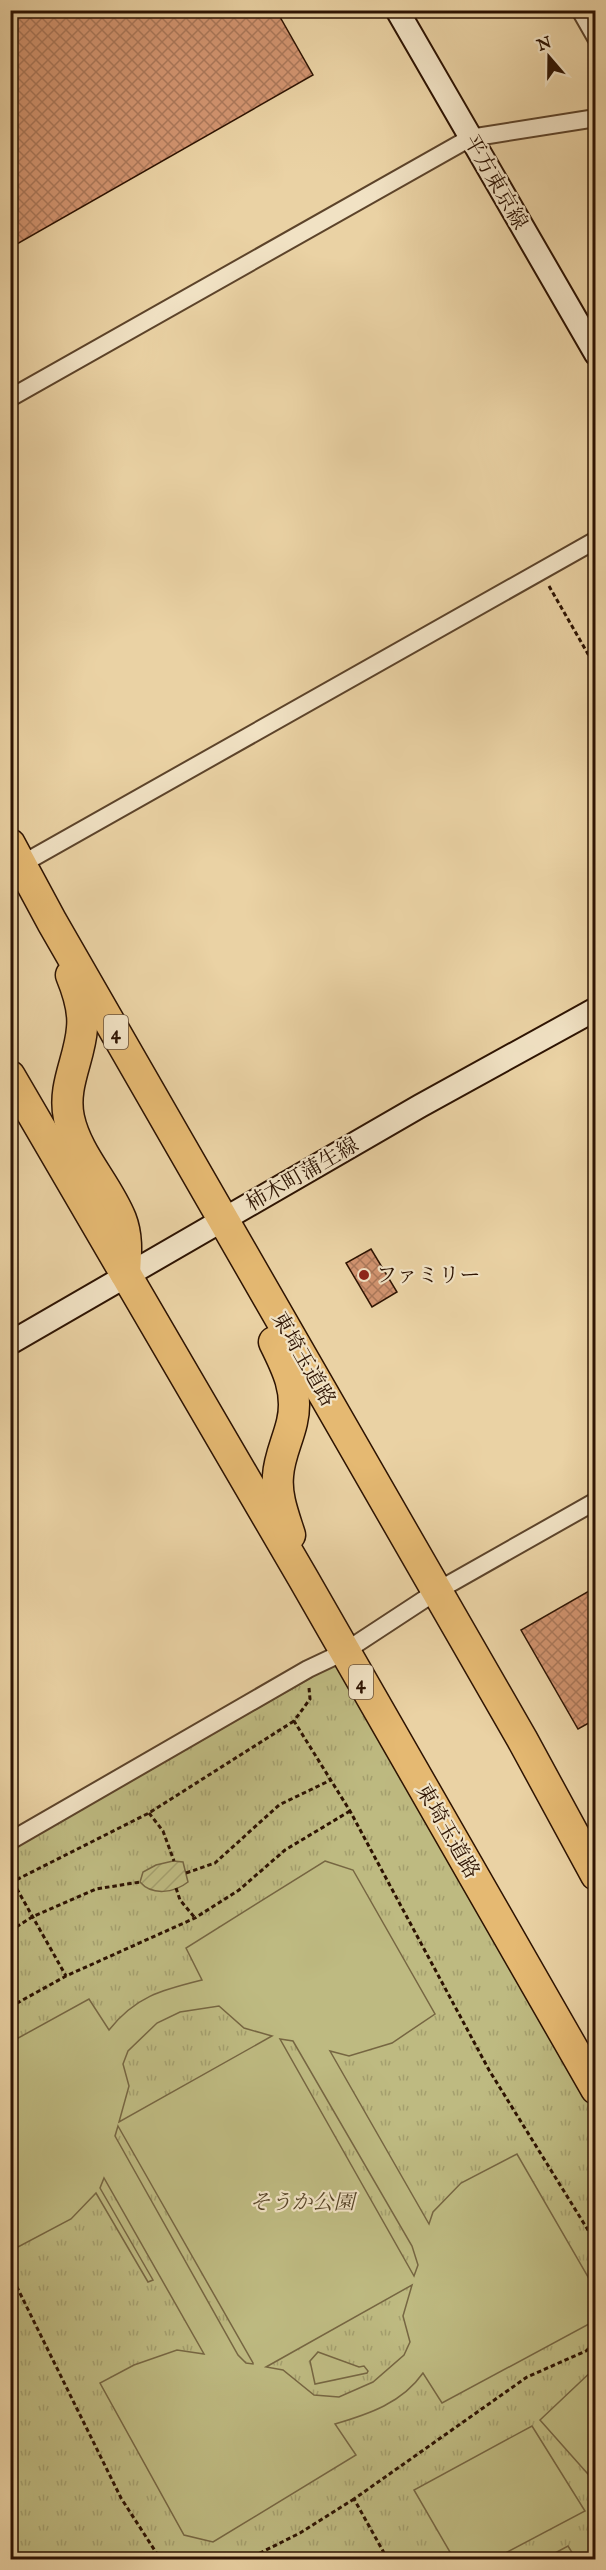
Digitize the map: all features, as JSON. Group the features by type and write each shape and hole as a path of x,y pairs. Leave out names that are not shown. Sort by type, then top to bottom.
{"highway":[{"name":"東埼玉道路","path":"16,854 52,922 225,1218 596,1875"},
{"name":"4","path":"52,922 82,1010 82,1029 70,1074 69,1117 75,1138 121,1219 127,1243 125,1276"},
{"name":"東埼玉道路","path":"10,1076 303,1578 596,2089"},
{"name":"4","path":"225,1218 227,1251 236,1275 287,1367 292,1382 293,1420 278,1478 279,1497 303,1578"}],"main road":[{"name":"平方東京線","path":"397,10 596,354"},
{"name":"柿木町蒲生線","path":"10,1342 420,1106 596,1009"}],"street":[{"path":"580,10 596,38"},
{"path":"10,398 470,138 596,118"},
{"path":"16,854 596,540"},
{"path":"10,1841 308,1669 344,1652 437,1591 596,1501"}],"path":[{"path":"540,571 596,668"},
{"path":"66,1976 11,1882 149,1813 294,1721 310,1699 308,1669"},
{"path":"294,1721 350,1811 489,2070 596,2243"},
{"path":"186,1874 215,1863 279,1805 331,1780"},
{"path":"10,2007 66,1976 195,1918 239,1890 285,1850 350,1811"},
{"path":"149,1813 163,1831 174,1861"},
{"path":"10,1931 32,1917 96,1889 140,1882"},
{"path":"176,1888 180,1900 195,1918"},
{"path":"10,2273 121,2498 159,2557 165,2559"},
{"path":"246,2559 300,2533 354,2499 527,2377 586,2351 596,2342"},
{"path":"354,2499 388,2559"}],"green space":[{"name":"そうか公園","path":"340,1661 595,2106 595,2559 11,2559 11,1850"},
{"path":"173,1861 183,1862 188,1882 182,1886 170,1891 157,1891 140,1882 143,1872 156,1865"},
{"path":"325,1861 353,1870 435,2014 392,2043 349,2056 330,2051 429,2224 433,2212 461,2183 517,2154 595,2289 595,2306 589,2324 442,2403 423,2373 395,2400 360,2416 335,2424 356,2455 213,2542 184,2535 100,2383 134,2365 177,2350 204,2354 104,2178 100,2188 153,2280 148,2282 96,2193 71,2219 18,2247 11,2234 11,2042 89,1999 109,2030 129,2009 151,1996 202,1980 186,1948","holes":["219,2006 244,2028 272,2036 119,2122 129,2086 123,2064 128,2051 157,2023 180,2012","280,2039 293,2041 412,2246 418,2265 414,2276","118,2126 253,2364 246,2363 238,2355 115,2136","412,2285 403,2316 410,2342 404,2355 373,2382 339,2397 314,2395 283,2370 266,2367"]},
{"path":"318,2352 359,2367 364,2366 368,2371 315,2384 310,2361"},
{"path":"595,2368 595,2482 540,2420"},
{"path":"532,2426 585,2511 494,2559 454,2559 414,2490"},
{"path":"568,2546 576,2559 544,2559"}],"building":[{"path":"10,10 276,10 313,75 10,248"},
{"path":"371,1249 397,1292 372,1307 346,1263"},
{"path":"596,1587 596,1719 578,1729 521,1630"}],"place":[{"name":"ファミリー","path":"364,1275"}]}
